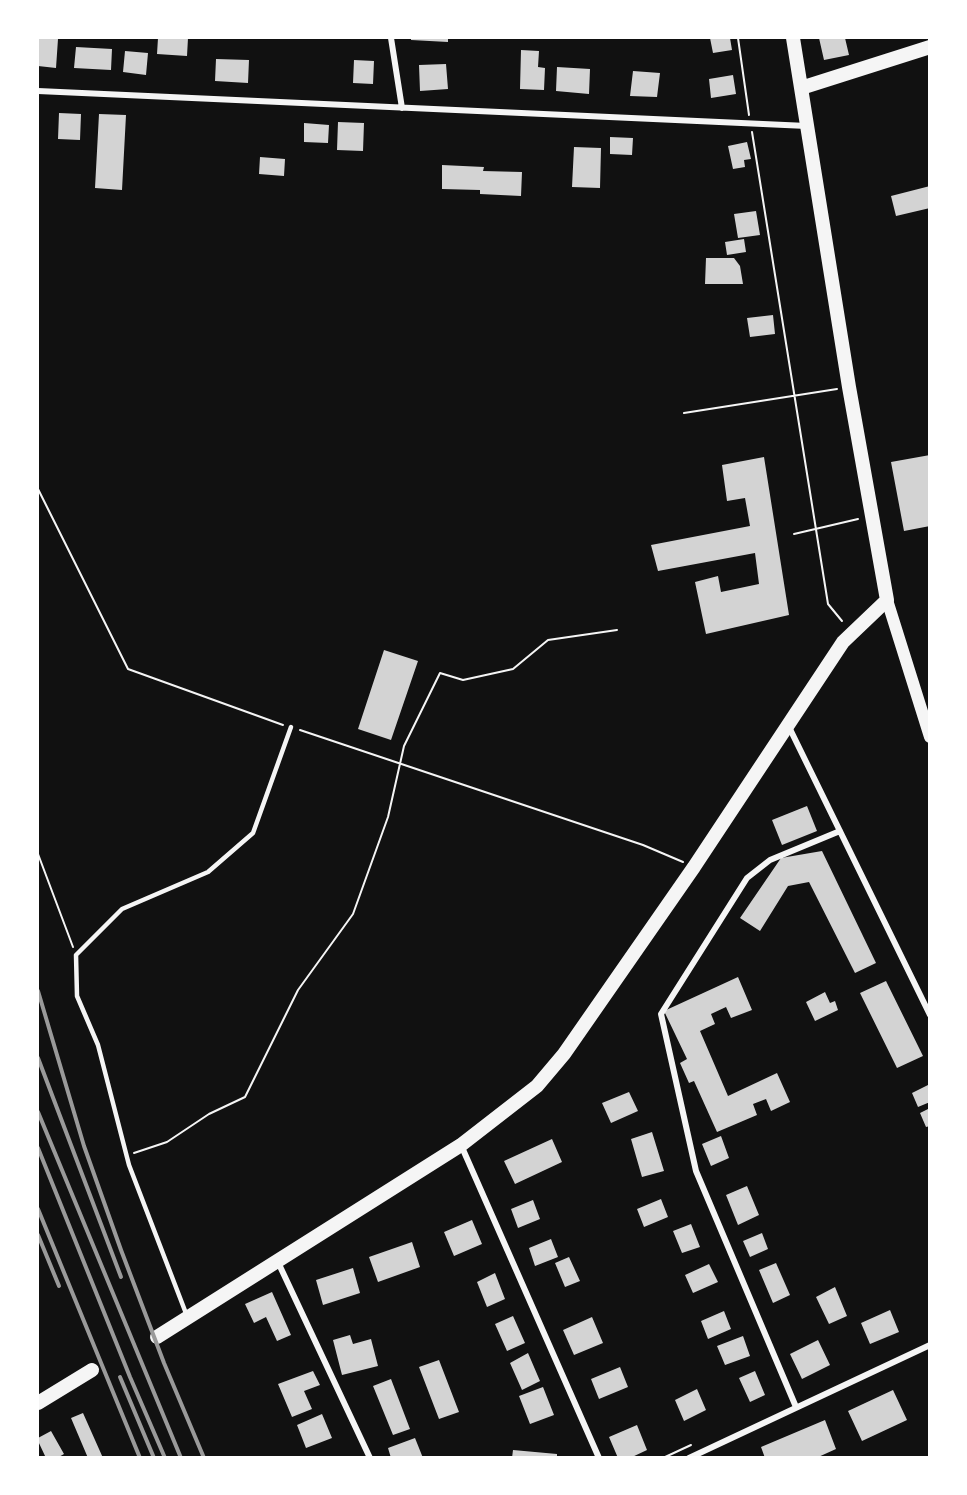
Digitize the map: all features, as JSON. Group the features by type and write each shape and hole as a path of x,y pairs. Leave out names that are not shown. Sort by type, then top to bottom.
{"main road":[{"path":"793,38 849,387 887,600 930,737"},
{"path":"801,88 930,47"},
{"path":"157,1337 461,1144 537,1086 557,1062 694,867 789,727 843,642 887,600"},
{"path":"38,1403 92,1370"}],"street":[{"path":"391,38 402,108"},
{"path":"38,92 807,126"},
{"path":"789,727 930,1015"},
{"path":"796,1407 696,1171 661,1014 747,878 770,860 840,831"},
{"path":"461,1144 599,1458"},
{"path":"277,1259 370,1458"},
{"path":"689,1458 930,1345"}],"lane":[{"path":"188,1319 126,1156 98,1045 77,996 76,955 122,909 208,872 253,833 291,728"}],"path":[{"path":"738,38 828,604 842,621"},
{"path":"684,413 837,389"},
{"path":"38,489 128,669 291,728 643,845 694,867"},
{"path":"794,534 860,518"},
{"path":"126,1156 167,1142 209,1114 245,1097 298,990 353,914 387,817 404,746 440,673 463,680 513,669 548,640 617,630"},
{"path":"38,855 76,955"}],"building":[{"path":"38,38 58,39 56,68 38,66"},
{"path":"158,38 188,38 187,56 157,54"},
{"path":"411,38 448,38 448,42 411,40"},
{"path":"710,38 730,38 732,50 713,53"},
{"path":"819,38 845,38 849,55 824,60"},
{"path":"76,47 112,49 111,70 74,68"},
{"path":"521,50 539,51 538,67 545,68 544,90 520,89"},
{"path":"125,51 148,53 146,75 123,72"},
{"path":"216,59 249,60 248,83 215,81"},
{"path":"354,60 374,61 373,84 353,83"},
{"path":"446,64 448,89 420,91 419,65"},
{"path":"557,67 590,69 589,94 556,91"},
{"path":"633,71 660,73 657,97 630,96"},
{"path":"733,75 736,94 711,98 709,79"},
{"path":"59,113 81,114 80,140 58,139"},
{"path":"99,114 126,115 122,190 95,188"},
{"path":"338,122 364,123 363,151 337,150"},
{"path":"304,123 329,125 328,143 304,142"},
{"path":"610,137 633,138 632,155 610,154"},
{"path":"747,142 751,159 744,160 745,167 733,169 728,146"},
{"path":"574,147 601,148 600,188 572,187"},
{"path":"260,157 285,159 284,176 259,174"},
{"path":"442,165 484,167 483,171 522,172 521,196 480,194 480,190 442,189"},
{"path":"930,186 930,208 896,216 891,196"},
{"path":"756,211 760,235 738,238 734,214"},
{"path":"744,239 746,252 727,255 725,242"},
{"path":"706,258 734,258 740,266 743,284 705,284"},
{"path":"773,315 775,334 750,337 747,318"},
{"path":"930,455 930,526 904,531 891,462"},
{"path":"764,457 789,615 706,634 695,582 718,576 721,592 759,584 755,553 658,571 651,545 750,526 745,498 727,501 722,465"},
{"path":"384,650 418,661 391,740 358,729"},
{"path":"807,806 817,831 782,845 772,820"},
{"path":"822,851 876,963 855,973 809,882 788,886 760,931 740,918 781,858"},
{"path":"738,977 752,1010 731,1018 726,1007 711,1014 715,1024 700,1031 728,1096 777,1073 790,1102 771,1111 766,1099 753,1104 757,1115 717,1132 694,1081 689,1083 680,1063 687,1059 664,1011"},
{"path":"886,981 923,1056 897,1068 860,993"},
{"path":"825,992 830,1003 835,1001 838,1010 815,1021 806,1002"},
{"path":"930,1084 930,1102 918,1107 912,1093"},
{"path":"629,1092 638,1111 611,1123 602,1103"},
{"path":"930,1108 930,1126 926,1127 920,1113"},
{"path":"652,1132 664,1171 642,1177 631,1139"},
{"path":"721,1136 729,1158 711,1166 702,1144"},
{"path":"552,1139 562,1162 515,1184 504,1161"},
{"path":"747,1186 759,1215 738,1225 726,1195"},
{"path":"661,1199 668,1217 644,1227 637,1209"},
{"path":"533,1200 540,1219 518,1228 511,1209"},
{"path":"472,1220 482,1244 454,1256 444,1232"},
{"path":"691,1224 700,1247 682,1253 673,1231"},
{"path":"762,1233 768,1249 750,1257 743,1241"},
{"path":"551,1239 558,1257 535,1266 529,1248"},
{"path":"412,1242 420,1267 378,1282 369,1257"},
{"path":"569,1257 580,1281 565,1287 555,1263"},
{"path":"776,1263 790,1295 773,1303 759,1270"},
{"path":"709,1264 718,1282 693,1293 685,1275"},
{"path":"353,1268 360,1293 323,1305 316,1280"},
{"path":"495,1273 505,1299 487,1307 477,1282"},
{"path":"835,1287 847,1316 829,1324 816,1297"},
{"path":"272,1292 291,1335 277,1341 266,1317 254,1323 245,1304"},
{"path":"890,1310 899,1332 870,1344 861,1323"},
{"path":"724,1311 731,1329 708,1339 701,1321"},
{"path":"513,1316 525,1343 507,1351 495,1324"},
{"path":"592,1317 603,1343 574,1355 563,1330"},
{"path":"350,1335 353,1344 371,1339 378,1366 342,1375 333,1340"},
{"path":"743,1336 750,1356 725,1365 717,1346"},
{"path":"818,1340 830,1365 802,1379 790,1354"},
{"path":"528,1353 540,1381 522,1390 510,1363"},
{"path":"439,1360 459,1412 439,1419 419,1367"},
{"path":"620,1367 628,1387 599,1399 591,1379"},
{"path":"313,1371 320,1385 304,1391 312,1409 292,1417 278,1384"},
{"path":"755,1371 765,1395 750,1402 739,1378"},
{"path":"391,1379 410,1429 393,1435 373,1386"},
{"path":"543,1387 554,1415 530,1424 519,1396"},
{"path":"697,1389 706,1410 684,1421 675,1400"},
{"path":"893,1390 907,1420 862,1441 848,1411"},
{"path":"83,1413 103,1458 88,1458 71,1418"},
{"path":"322,1414 332,1438 306,1448 297,1425"},
{"path":"825,1420 836,1449 816,1458 765,1458 761,1447"},
{"path":"637,1425 647,1450 630,1458 618,1458 609,1437"},
{"path":"51,1431 64,1454 57,1458 46,1458 38,1441 38,1438"},
{"path":"415,1438 423,1458 391,1458 388,1448"},
{"path":"513,1450 557,1454 557,1458 512,1458"}],"railway":[{"path":"38,991 84,1146 164,1363 204,1458"},
{"path":"38,1058 121,1277"},
{"path":"38,1112 181,1458"},
{"path":"38,1148 165,1458"},
{"path":"38,1209 140,1458"},
{"path":"38,1235 59,1286"},
{"path":"120,1377 154,1458"}]}
